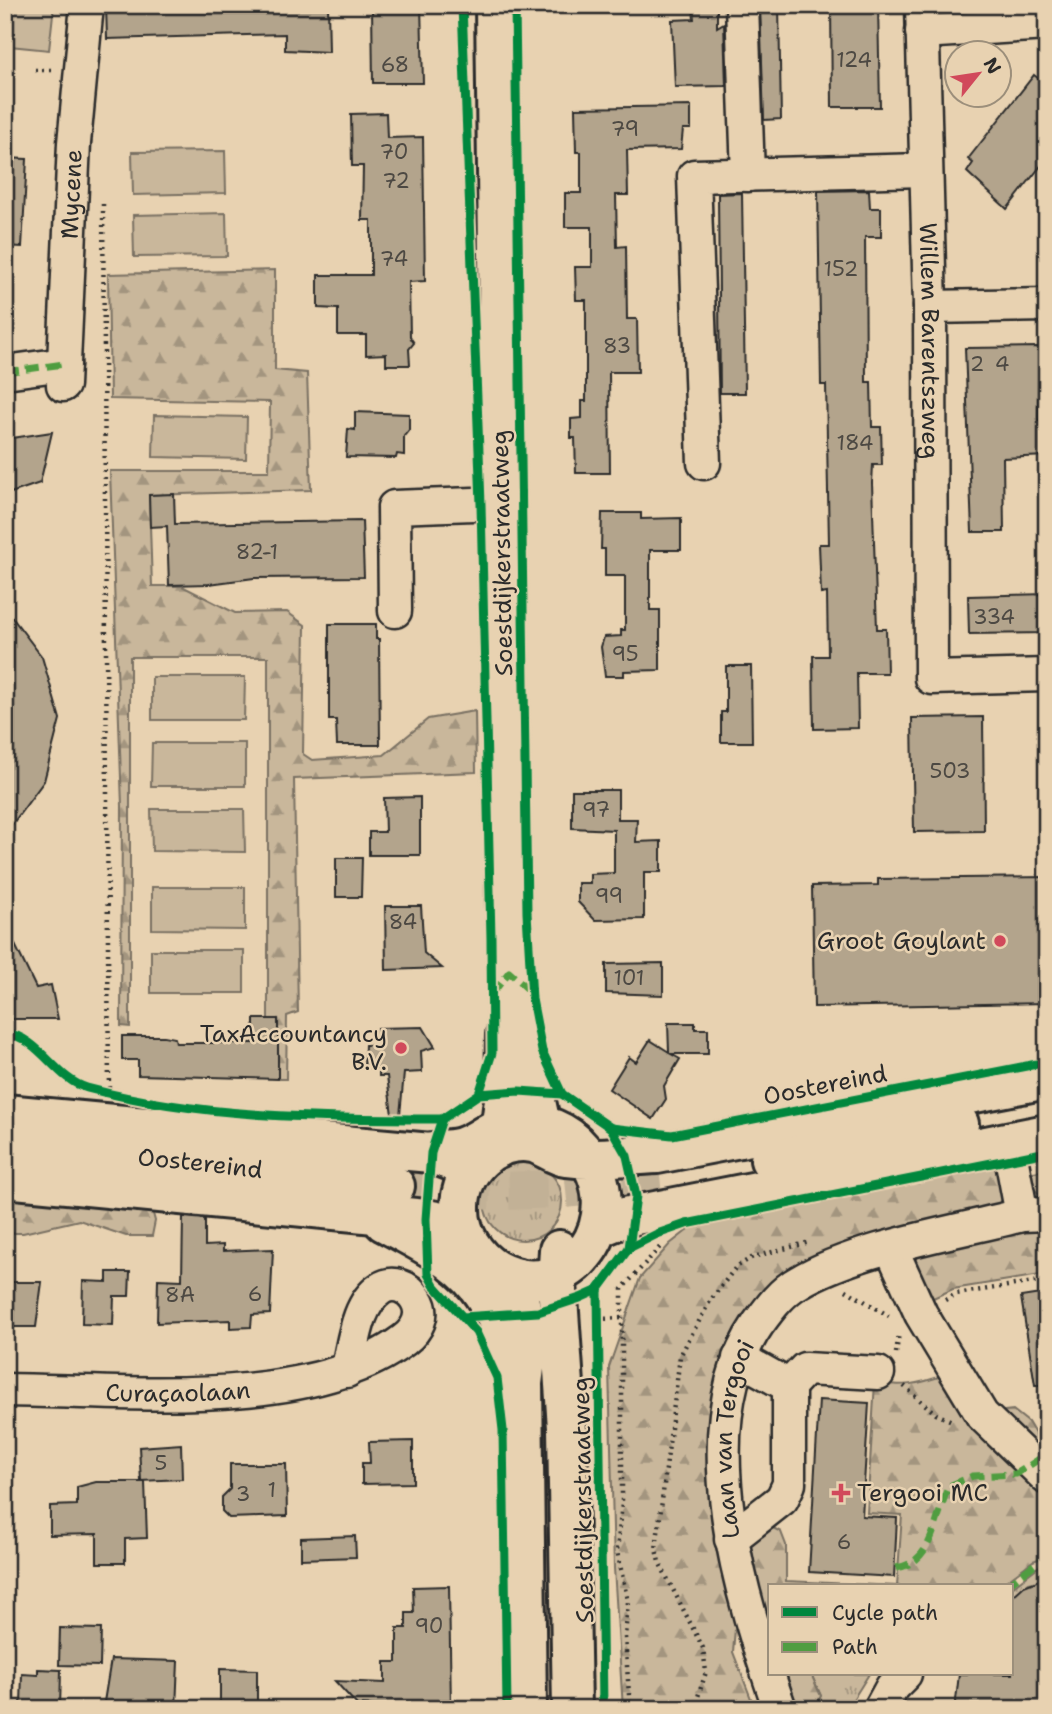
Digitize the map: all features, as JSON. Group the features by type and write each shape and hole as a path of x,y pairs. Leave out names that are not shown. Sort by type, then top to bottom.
{"main road":[{"name":"Soestdijkerstraatweg","path":"495,5 506,910 512,1008 523,1040 541,1125"},
{"name":"Soestdijkerstraatweg","path":"487,1144 512,1008"},
{"path":"6,1121 431,1153 487,1144 532,1143 576,1158 657,1154 1047,1079"},
{"path":"668,1179 1047,1107"},
{"name":"Oostereind","path":"6,1121 384,1201"},
{"path":"559,1273 559,1250 578,1223 583,1202 577,1178 574,1140 541,1125 487,1144 462,1192 462,1226 481,1259 515,1277 533,1279 559,1273 575,1263 588,1249 600,1227 603,1190 576,1158"},
{"path":"600,1227 625,1217 1047,1134"},
{"path":"5,1178 384,1201 426,1219 462,1226"},
{"path":"384,1201 426,1245 478,1287 495,1315 523,1383"},
{"name":"Soestdijkerstraatweg","path":"559,1273 558,1307 566,1428 572,1709"},
{"path":"515,1277 528,1345 523,1383 527,1709"}],"street":[{"name":"Mycene","path":"5,372 64,375 74,143 87,5"},
{"path":"742,5 748,175"},
{"path":"922,18 1047,24"},
{"name":"Willem Barentszweg","path":"922,18 924,170 930,307 931,678 1047,675"},
{"path":"704,463 694,176 924,170"},
{"path":"930,307 1047,305"},
{"path":"395,611 394,506 500,503"},
{"path":"1008,1141 1034,1215"},
{"name":"Laan van Tergooi","path":"768,1671 744,1596 731,1539 723,1459 728,1407 739,1358 769,1308 797,1283 841,1262 1034,1215"},
{"path":"891,1248 921,1314 982,1415 1047,1478"},
{"path":"739,1358 789,1386"},
{"path":"731,1539 782,1499 789,1484 789,1386 805,1369 887,1367"},
{"name":"Curaçaolaan","path":"5,1390 204,1392 270,1388 347,1371"},
{"name":"Laan van Tergooi","path":"769,1676 780,1709"},
{"path":"880,1709 892,1687 903,1676"}],"path":[{"path":"103,199 109,1094"},
{"path":"95,1090 121,1096"},
{"path":"630,1709 625,1637 628,1602 617,1551 622,1503 622,1289 660,1247 652,1236"},
{"path":"936,1305 956,1294 1047,1280"},
{"path":"598,1331 598,1314 623,1318"},
{"path":"887,1367 900,1322"}],"green space":[{"path":"13,5 54,5 49,50 10,46"},
{"path":"225,151 226,193 133,195 132,152"},
{"path":"226,213 227,256 134,257 133,215"},
{"path":"275,270 275,370 307,373 311,490 149,495 152,586 182,586 235,613 287,612 305,625 303,754 312,760 384,755 428,719 475,711 476,772 294,779 298,1012 287,1016 286,1079 278,1079 278,1020 268,1019 268,657 130,657 130,1027 121,1026 122,806 110,471 269,471 270,402 110,399 108,274"},
{"path":"154,415 247,417 246,459 153,457"},
{"path":"152,677 245,677 244,720 152,720"},
{"path":"152,743 245,743 245,786 151,786"},
{"path":"151,809 244,809 245,852 152,851"},
{"path":"152,887 245,887 245,930 152,929"},
{"path":"151,950 244,950 244,993 151,993"},
{"path":"999,1157 1004,1192 994,1210 837,1251 730,1350 736,1617 733,1652 755,1709 623,1709 614,1568 609,1367 640,1278 670,1244 716,1208"},
{"path":"523,1162 538,1165 551,1173 559,1186 562,1201 559,1216 551,1229 538,1237 523,1240 508,1237 495,1229 487,1216 484,1201 487,1186 495,1173 508,1165"},
{"path":"1047,1170 1047,1201 1033,1188 1026,1173"},
{"path":"5,1192 151,1206 155,1221 152,1236 126,1236 79,1220 23,1233 5,1233"},
{"path":"1047,1229 1047,1274 953,1289 922,1303 911,1265 919,1255 1026,1230"},
{"path":"944,1375 1047,1492 1047,1556 1033,1561 1002,1584 897,1584 902,1515 867,1513 875,1382 910,1384"},
{"path":"1013,1410 1028,1422 1040,1442 1047,1441 1047,1461 995,1412"},
{"path":"771,1527 781,1532 786,1545 786,1581 853,1584 768,1584 768,1639 744,1542"},
{"path":"1047,1560 1047,1580 1029,1583 1014,1595 1014,1585"},
{"path":"781,1676 812,1676 821,1696 812,1709 801,1709 788,1697"},
{"path":"812,1676 868,1676 847,1709 812,1709 821,1696"}],"building":[{"path":"106,5 328,5 329,52 285,50 285,34 107,39"},
{"path":"372,5 421,5 423,83 373,83"},
{"path":"760,5 779,5 781,119 764,120"},
{"path":"831,5 878,5 880,107 832,107"},
{"path":"717,7 717,27 724,23 726,86 675,87 672,20 694,19 693,8"},
{"path":"1034,75 1047,85 1047,158 1007,209 967,172 973,163 968,159 1008,108 1014,108 1014,100"},
{"path":"691,106 691,129 683,129 681,149 627,150 628,195 616,195 617,247 626,246 627,319 637,319 638,372 609,372 610,473 576,473 575,438 571,438 571,419 582,418 582,401 586,401 586,300 576,300 575,267 592,267 592,227 565,227 565,193 581,193 581,152 576,152 575,108"},
{"path":"386,113 387,138 423,137 425,281 409,282 410,337 414,343 409,349 410,365 386,365 386,354 366,355 366,335 338,335 338,309 318,308 318,275 371,275 371,220 362,220 363,166 352,166 351,114"},
{"path":"5,158 27,159 22,247 5,246"},
{"path":"869,190 870,208 881,208 881,237 865,237 866,382 871,382 872,427 881,427 882,465 873,465 872,483 877,629 886,629 887,673 857,673 858,728 814,729 813,656 828,656 827,593 821,594 819,544 829,544 826,385 821,385 818,191"},
{"path":"742,193 745,393 720,393 718,194"},
{"path":"965,348 1047,348 1047,379 1039,379 1038,420 1047,420 1047,456 1003,458 1004,532 972,532"},
{"path":"355,412 409,414 409,430 404,436 404,455 397,454 396,458 346,457 348,429 355,430"},
{"path":"52,432 40,483 5,495 5,439"},
{"path":"174,494 175,524 362,521 364,577 254,578 209,584 169,585 167,526 150,527 149,495"},
{"path":"602,513 641,513 641,519 681,518 681,550 650,550 650,610 660,610 660,670 624,671 624,676 605,676 601,647 604,637 621,636 621,630 625,630 625,576 605,576 605,549 601,549"},
{"path":"1047,594 1047,633 969,634 968,596"},
{"path":"5,608 42,657 60,719 44,781 5,834"},
{"path":"329,624 376,624 376,639 379,639 380,745 337,745 336,720 329,720"},
{"path":"726,666 751,666 752,742 721,742 721,712 726,712"},
{"path":"983,717 984,831 914,832 912,718"},
{"path":"572,790 618,790 618,819 637,819 636,842 661,841 661,872 644,872 644,919 595,920 578,902 578,883 590,883 590,874 614,873 614,830 572,828"},
{"path":"420,797 420,855 369,855 369,832 385,832 384,798"},
{"path":"336,858 362,858 361,897 336,897"},
{"path":"1047,877 1047,1003 814,1007 812,886 878,885 878,879"},
{"path":"385,906 421,906 424,953 442,968 386,970"},
{"path":"5,924 36,988 51,985 58,1019 5,1019"},
{"path":"663,963 663,995 606,993 606,964"},
{"path":"254,1019 278,1019 278,1079 138,1075 138,1060 122,1060 122,1036 164,1036 175,1038 176,1043 254,1043"},
{"path":"668,1023 695,1023 695,1029 708,1029 708,1054 671,1054 680,1059 664,1086 666,1099 653,1119 609,1089 629,1057 636,1062 650,1040 669,1052"},
{"path":"423,1027 435,1047 421,1051 422,1072 404,1073 400,1115 392,1115 387,1076 379,1076 379,1068 364,1068 365,1045 377,1045 377,1028"},
{"path":"183,1217 205,1219 205,1246 223,1245 223,1251 273,1249 270,1314 252,1315 251,1327 230,1328 230,1320 157,1323 158,1279 182,1280"},
{"path":"107,1272 130,1272 129,1296 114,1296 113,1325 82,1324 83,1281 107,1282"},
{"path":"5,1282 42,1282 36,1327 7,1327"},
{"path":"1047,1293 1047,1385 1035,1385 1021,1297"},
{"path":"819,1400 869,1403 862,1516 897,1518 894,1577 809,1572"},
{"path":"413,1441 413,1483 362,1484 362,1463 370,1463 369,1442"},
{"path":"181,1444 182,1479 141,1481 139,1447"},
{"path":"230,1464 286,1464 287,1516 229,1518 222,1511 222,1497 230,1489"},
{"path":"96,1482 145,1482 147,1538 125,1539 125,1563 97,1563 97,1534 50,1535 50,1506 77,1505 77,1487"},
{"path":"355,1536 356,1557 301,1559 301,1538"},
{"path":"1047,1577 1047,1709 955,1709 959,1676 1014,1676 1014,1595 1024,1586"},
{"path":"449,1586 451,1709 357,1705 335,1681 385,1683 385,1662 397,1662 397,1628 406,1628 406,1613 414,1613 413,1587"},
{"path":"60,1628 101,1629 100,1666 59,1665"},
{"path":"111,1659 178,1661 176,1709 103,1708"},
{"path":"38,1669 61,1670 60,1709 24,1709 21,1705 22,1674 38,1675"},
{"path":"220,1669 257,1670 257,1705 250,1704 250,1709 220,1709"}],"tunnel":[{"path":"395,1186 497,1191 563,1189 668,1179"}],"marked path":[{"path":"5,372 64,364"},
{"path":"492,994 509,972 532,993"},
{"path":"896,1568 909,1564 919,1557 926,1547 949,1486 973,1476 1016,1474 1047,1454"},
{"path":"1009,1584 1047,1555"}],"cycle path":[{"path":"462,5 481,504 491,938 492,1053 479,1094"},
{"path":"515,5 527,913 532,999 542,1051 562,1094"},
{"path":"5,1033 28,1042 76,1083 129,1098 173,1106 263,1115 442,1119"},
{"path":"611,1128 672,1135 1047,1062"},
{"path":"463,1317 538,1312 580,1298 598,1290 629,1248 636,1196 627,1156 611,1128 562,1094 519,1091 479,1094 442,1119 431,1153 426,1219 428,1274 434,1285 476,1332 497,1378 503,1430 507,1709"},
{"path":"629,1248 686,1224 1047,1152"},
{"path":"598,1290 603,1709"}],"place":[{"name":"Groot Goylant","path":"1000,941"},
{"name":"TaxAccountancy B.V.","path":"401,1048"},
{"name":"Tergooi MC","path":"841,1493"}]}
